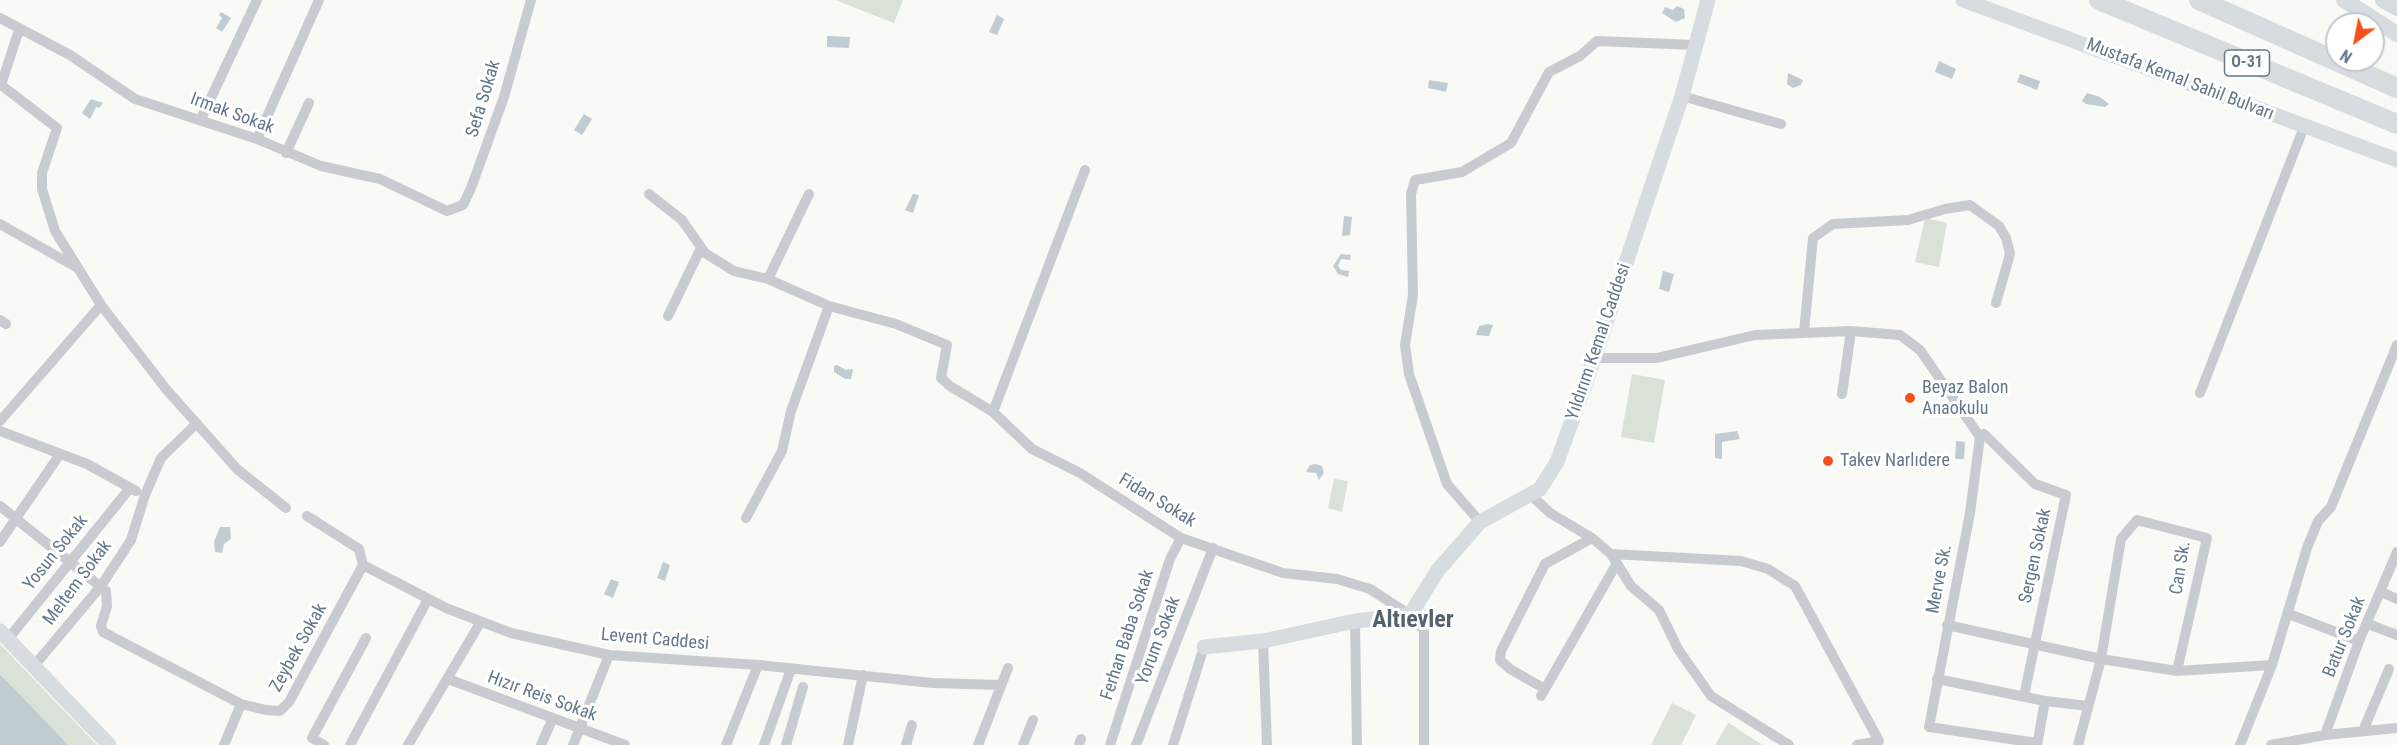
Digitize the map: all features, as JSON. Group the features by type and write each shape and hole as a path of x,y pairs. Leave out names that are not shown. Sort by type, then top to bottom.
{"highway":[{"path":"2090,0 2175,34"},
{"name":"O-31","path":"2099,0 2175,34 2397,124"},
{"name":"O-31","path":"2199,0 2397,88"}],"main road":[{"path":"2344,0 2386,24"},
{"path":"2373,0 2373,12 2397,34"},
{"path":"2383,0 2397,8"}],"street":[{"path":"201,119 257,0"},
{"path":"257,139 319,0"},
{"name":"Sefa Sokak","path":"463,205 496,124 531,0"},
{"name":"Mustafa Kemal Sahil Bulvarı","path":"1964,0 2397,160"},
{"name":"Yıldırım Kemal Caddesi","path":"1410,615 1438,570 1480,522 1498,510 1532,496 1550,476 1557,462 1682,96 1708,5"},
{"name":"Irmak Sokak","path":"0,18 70,55 135,99 257,139 321,166 380,180 447,211 463,205"},
{"path":"19,30 1,86 57,128 42,173 42,189 55,231 101,305 196,424 237,469 286,508"},
{"path":"1480,522 1447,484 1409,374 1405,345 1413,295 1412,194 1415,180 1462,172 1511,143 1549,72 1580,56 1597,41 1695,45"},
{"path":"1682,96 1781,124"},
{"path":"286,153 309,103"},
{"path":"2200,393 2304,127"},
{"path":"993,412 1085,170"},
{"path":"649,194 682,220 701,248 734,272 768,279 828,306 791,411 782,452 746,518"},
{"path":"768,279 809,194"},
{"path":"1804,332 1813,238 1833,224 1908,220 1945,209 1970,205 1999,226 2006,238 2010,254 1996,303"},
{"path":"0,224 78,268"},
{"path":"668,316 701,248"},
{"path":"0,421 101,305"},
{"name":"Fidan Sokak","path":"828,306 896,324 947,345 941,378 950,387 993,412 1032,449 1080,473 1181,538 1283,573 1337,579 1371,589 1410,615"},
{"path":"1594,358 1657,358 1755,335 1804,332 1900,335 1920,350 1980,437"},
{"path":"1842,394 1851,332"},
{"path":"2240,745 2272,665 2307,548 2318,522 2331,507 2397,345"},
{"name":"Meltem Sokak","path":"33,667 101,586 131,540 145,495 161,459 196,424"},
{"path":"0,431 87,464 145,495"},
{"name":"Sergen Sokak","path":"1980,437 1984,434 2035,484 2066,495 2024,696"},
{"name":"Merve Sk.","path":"1980,437 1970,513 1929,727 2037,744"},
{"path":"0,542 60,454"},
{"name":"Yosun Sokak","path":"4,635 130,489"},
{"path":"1532,496 1550,513 1592,538 1614,559 1631,586 1659,610 1678,649 1711,696 1789,745"},
{"path":"0,506 101,586 108,598 101,626 103,632 241,704 224,745"},
{"name":"Levent Caddesi","path":"307,516 359,549 363,565 480,623 609,655 758,665 933,683 1002,685"},
{"name":"Can Sk.","path":"2100,659 2121,539 2137,520 2207,538 2177,671"},
{"name":"Ferhan Baba Sokak","path":"1110,745 1170,559 1181,538"},
{"path":"1592,538 1545,564 1536,576 1501,651 1500,660 1543,693 1614,559"},
{"name":"Yorum Sokak","path":"1136,745 1213,548"},
{"name":"Batur Sokak","path":"2325,735 2360,641 2397,552"},
{"path":"1614,559 1741,561 1768,569 1795,586 1879,741 1857,745"},
{"name":"Zeybek Sokak","path":"241,704 280,711 289,702 363,565"},
{"path":"2380,592 2397,598"},
{"path":"350,745 428,599"},
{"path":"2289,614 2360,641"},
{"path":"1173,745 1204,647 1263,641 1355,621 1410,615 1424,630 1424,745"},
{"path":"1355,621 1357,745"},
{"path":"408,745 480,623"},
{"path":"2368,624 2397,635"},
{"path":"1947,625 2100,659 2177,671 2272,665"},
{"path":"4,635 109,745"},
{"path":"324,745 312,738 366,638"},
{"path":"1263,641 1267,745"},
{"path":"573,745 609,655"},
{"path":"2078,745 2100,659"},
{"path":"726,745 758,665"},
{"path":"978,745 1008,668"},
{"path":"764,745 791,669"},
{"path":"2363,731 2389,669"},
{"path":"850,744 863,675"},
{"name":"Hızır Reis Sokak","path":"448,679 625,745"},
{"path":"1937,679 2044,700 2088,706"},
{"path":"786,745 803,687"},
{"path":"2037,744 2044,700"},
{"path":"541,745 553,718"},
{"path":"1023,745 1033,720"},
{"path":"906,745 912,725"},
{"path":"2271,745 2325,735 2397,728"}],"shaded area":[{"path":"835,0 903,0 894,23"},
{"path":"1677,6 1684,9 1685,18 1676,22 1662,13 1665,7 1673,10"},
{"path":"221,12 231,18 222,32 216,28 222,18 219,15"},
{"path":"997,15 1004,19 997,35 989,32"},
{"path":"827,36 850,37 849,48 827,47"},
{"path":"1939,61 1956,69 1952,79 1935,72"},
{"path":"1788,73 1803,80 1801,85 1793,88 1787,84"},
{"path":"2020,74 2040,81 2037,90 2017,82"},
{"path":"1429,80 1448,83 1446,92 1428,88"},
{"path":"2087,93 2100,97 2109,104 2105,107 2086,104 2082,101"},
{"path":"91,99 103,103 99,108 96,107 90,119 82,113"},
{"path":"584,114 592,119 582,135 574,130"},
{"path":"913,194 919,195 913,213 905,210"},
{"path":"1344,216 1352,217 1350,235 1342,236"},
{"path":"1925,218 1947,223 1939,267 1915,262"},
{"path":"1341,254 1351,255 1350,260 1341,259 1338,266 1341,270 1349,271 1348,277 1338,274 1333,266"},
{"path":"1663,271 1674,274 1669,292 1659,289"},
{"path":"1493,325 1489,336 1476,335 1479,326"},
{"path":"837,365 846,370 853,369 851,379 845,379 834,372 834,366"},
{"path":"1632,374 1665,380 1654,443 1621,437"},
{"path":"1737,431 1740,439 1722,442 1722,459 1715,458 1715,434"},
{"path":"1956,441 1965,442 1964,459 1955,459"},
{"path":"1310,465 1322,466 1324,473 1319,480 1316,473 1306,472"},
{"path":"1334,479 1348,481 1342,512 1328,508"},
{"path":"220,527 230,527 231,539 224,544 222,553 215,552 214,542"},
{"path":"663,562 670,565 665,581 657,578"},
{"path":"611,579 619,582 613,598 604,594"},
{"path":"0,644 97,745 68,745 0,674"},
{"path":"0,674 53,729 68,745 0,745"},
{"path":"1672,703 1696,715 1681,745 1651,745"},
{"path":"1729,723 1762,745 1715,745"}],"place":[{"name":"Beyaz Balon Anaokulu","path":"1910,398"},
{"name":"Takev Narlıdere","path":"1828,461"}],"district":[{"name":"Altıevler","path":"1413,621"}]}
